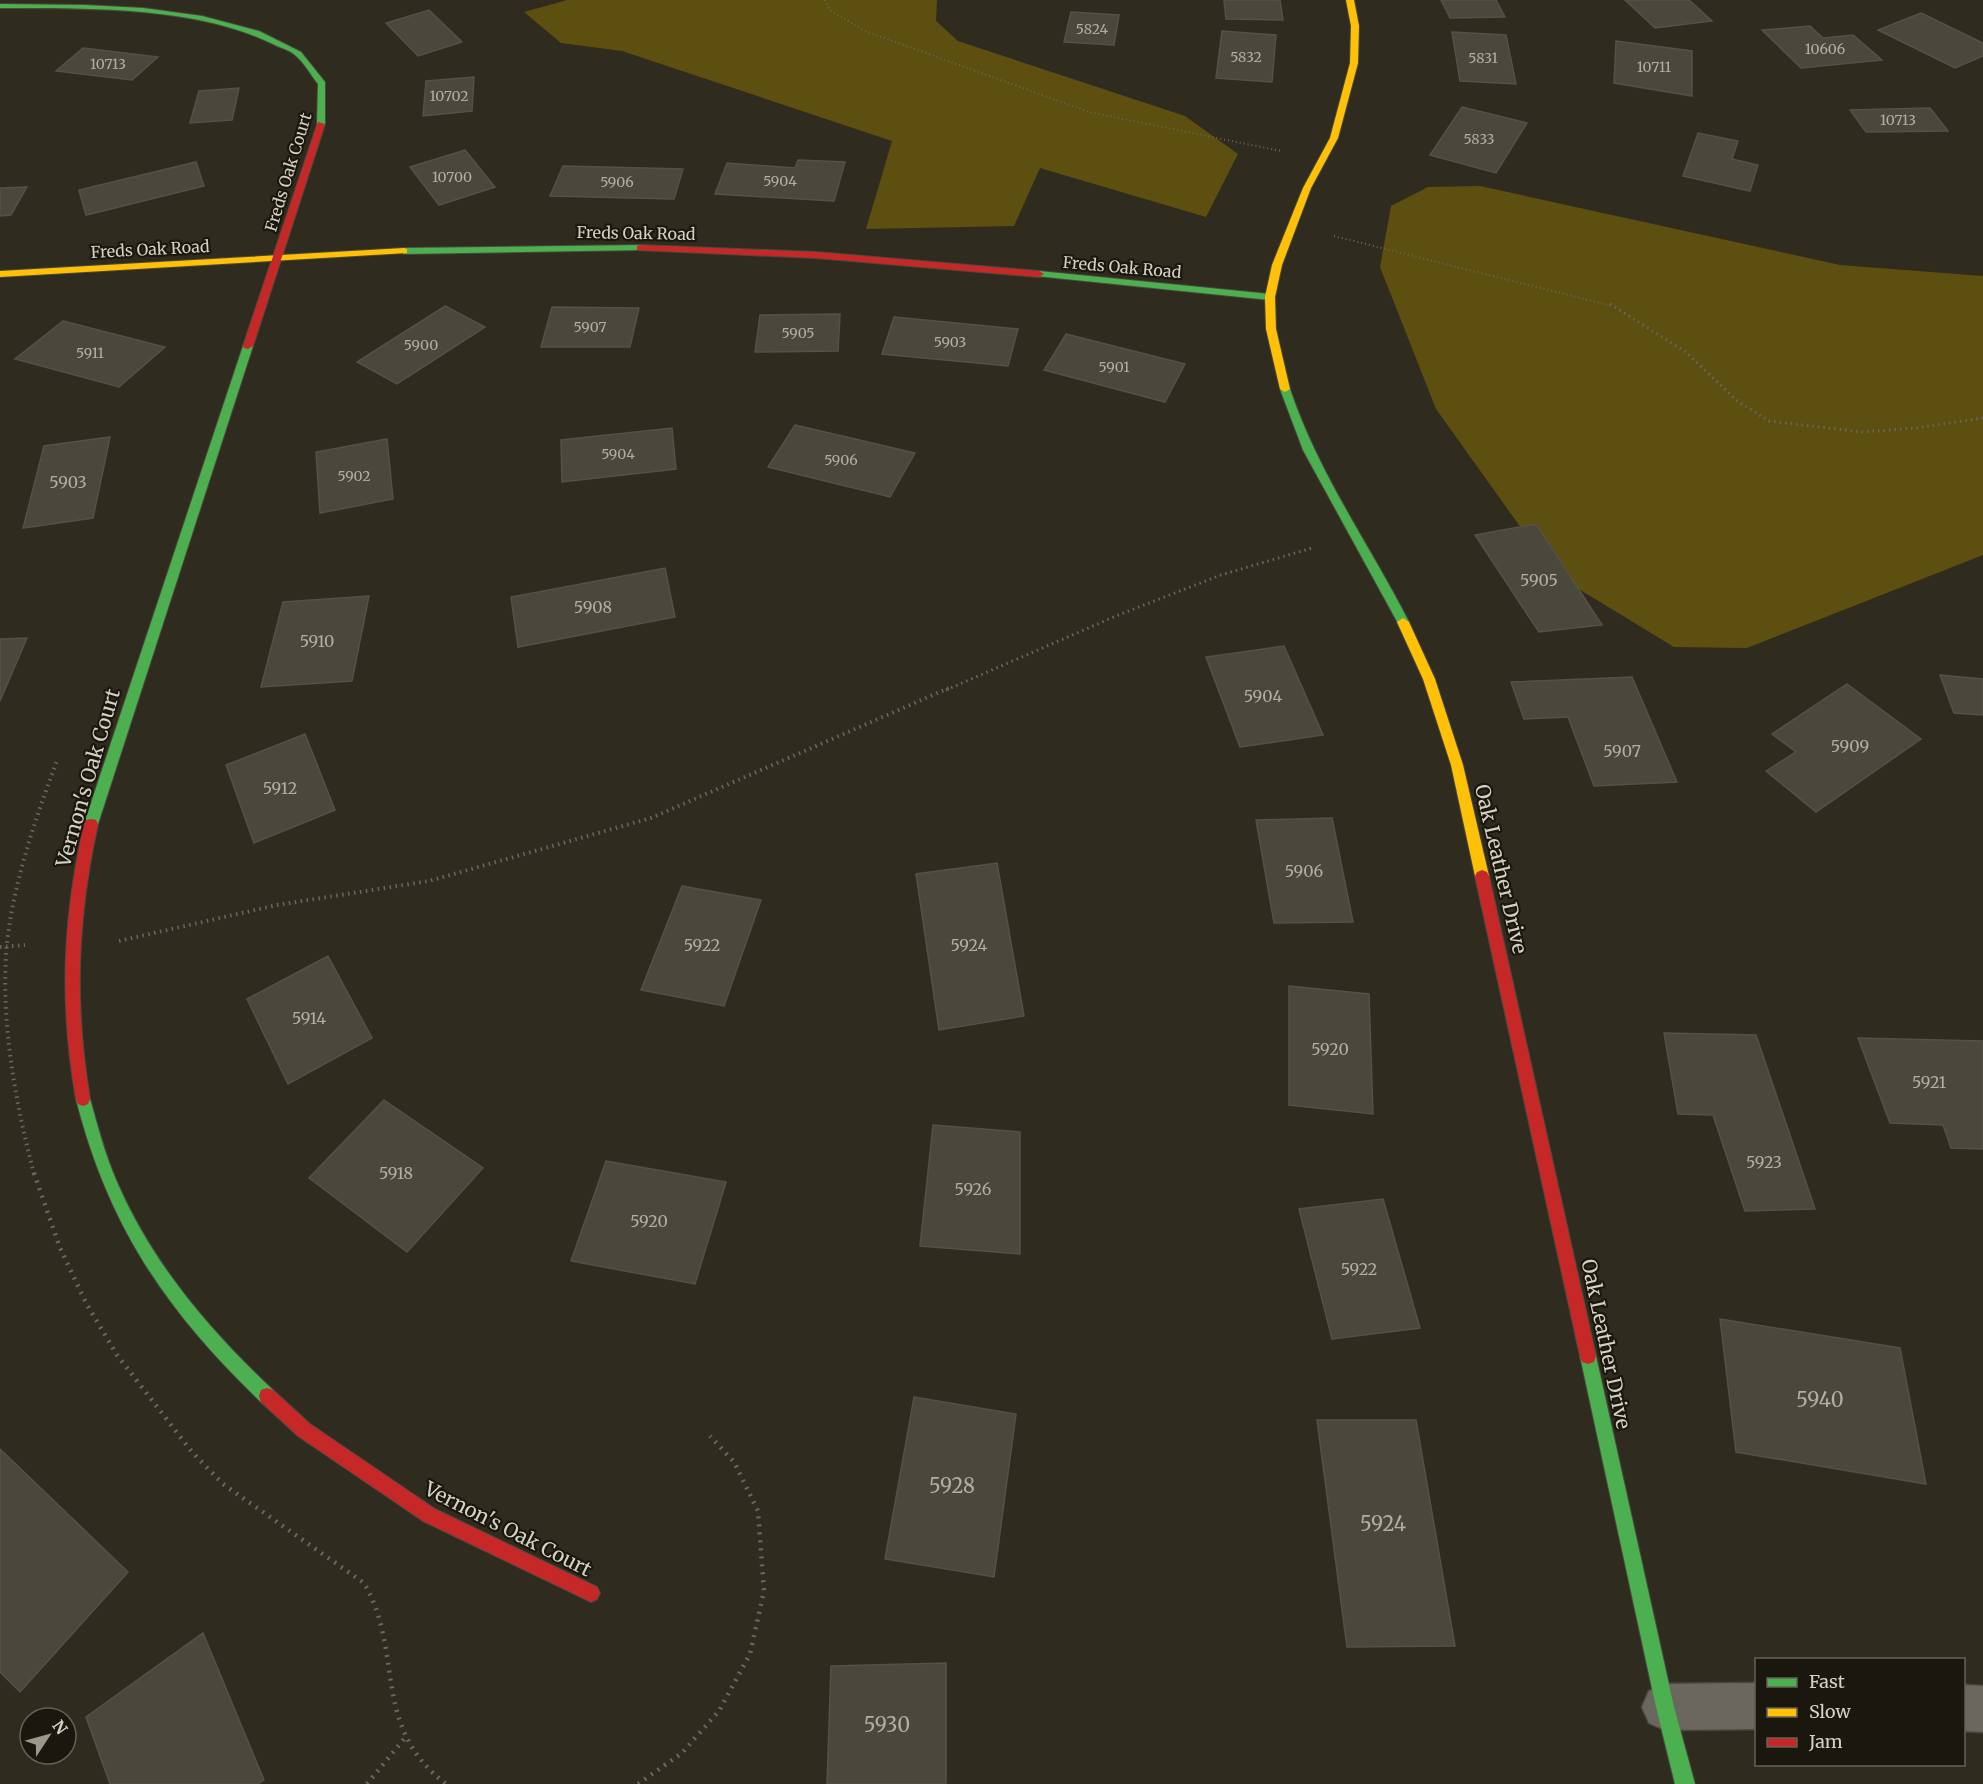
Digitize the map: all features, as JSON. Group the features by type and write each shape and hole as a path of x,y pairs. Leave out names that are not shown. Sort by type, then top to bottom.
{"street":[{"name":"Oak Leather Drive","path":"1350,0 1355,26 1354,63 1334,138 1307,188 1277,265 1270,297 1271,329 1295,425 1312,460 1388,590 1429,679 1457,765 1665,1707 1685,1784"},
{"name":"Freds Oak Court","path":"0,6 131,7 214,14 246,23 280,38 309,61 322,85 324,113 278,258"},
{"name":"Freds Oak Road","path":"0,274 489,248 666,248 833,257 1270,297"},
{"name":"Vernon's Oak Court","path":"278,258 97,800 78,880 69,993 74,1056 85,1111 106,1176 142,1248 183,1309 234,1368 304,1430 429,1515 591,1593"},
{"path":"1665,1707 1755,1706"},
{"path":"1965,1708 1983,1709"}],"path":[{"path":"825,0 830,10 865,31 1089,112 1287,152"},
{"path":"1327,235 1608,303 1686,352 1736,400 1769,421 1802,427 1862,432 1916,428 1983,418"},
{"path":"118,941 277,905 429,881 651,818 1116,616 1221,575 1316,547"},
{"path":"29,1181 7,1074 3,1011 7,946 21,871 60,753"},
{"path":"0,948 7,946"},
{"path":"48,1234 84,1306 124,1369 216,1478 364,1583 376,1605 387,1675 404,1738 433,1777 446,1784"},
{"path":"638,1784 681,1754 719,1711 750,1654 764,1591 758,1511 734,1461 710,1436"},
{"path":"367,1784 404,1738"}],"shaded area":[{"path":"567,0 937,0 936,21 958,41 1185,116 1238,154 1206,217 1040,168 1014,226 866,229 892,141 622,51 561,43 524,12"},
{"path":"1480,186 1840,265 1983,276 1983,555 1747,648 1674,647 1554,574 1436,409 1380,267 1391,206 1428,187"}],"building":[{"path":"1224,0 1280,0 1283,20 1226,19"},
{"path":"1441,0 1496,0 1505,17 1450,18"},
{"path":"1625,0 1689,0 1712,21 1655,28"},
{"path":"429,10 462,42 418,56 386,23"},
{"path":"1071,12 1119,15 1114,45 1064,42"},
{"path":"1921,13 1983,43 1983,56 1955,68 1878,30"},
{"path":"1810,26 1823,38 1853,35 1882,60 1801,68 1762,30"},
{"path":"1222,31 1276,35 1272,82 1216,78"},
{"path":"1452,32 1506,35 1516,84 1460,81"},
{"path":"1616,41 1692,51 1692,96 1614,83"},
{"path":"83,48 158,57 132,80 56,71"},
{"path":"474,77 472,111 423,116 426,81"},
{"path":"239,88 232,120 190,123 199,91"},
{"path":"1462,107 1527,123 1496,173 1430,155"},
{"path":"1930,108 1948,131 1866,132 1850,110"},
{"path":"1698,133 1738,141 1732,159 1758,165 1750,191 1683,176"},
{"path":"465,150 495,187 439,205 410,167"},
{"path":"798,160 845,162 834,201 715,194 727,163 795,168"},
{"path":"196,162 204,186 86,215 79,190"},
{"path":"563,166 683,169 674,199 550,196"},
{"path":"27,187 11,215 0,216 0,188"},
{"path":"445,306 485,327 397,384 357,362"},
{"path":"552,307 639,308 630,347 541,347"},
{"path":"840,314 838,351 755,352 760,315"},
{"path":"894,317 1018,329 1008,366 882,354"},
{"path":"63,321 165,347 119,387 15,359"},
{"path":"1066,334 1185,364 1165,402 1044,370"},
{"path":"795,425 915,453 890,497 768,467"},
{"path":"672,428 676,469 562,482 561,440"},
{"path":"110,437 93,518 23,528 44,446"},
{"path":"387,439 393,499 320,513 316,452"},
{"path":"1536,524 1602,625 1539,632 1475,535"},
{"path":"665,568 675,617 518,647 511,597"},
{"path":"369,596 352,681 261,687 283,602"},
{"path":"27,638 0,701 0,639"},
{"path":"1284,646 1323,735 1240,747 1206,657"},
{"path":"1940,675 1983,679 1983,715 1954,713"},
{"path":"1632,677 1677,782 1594,786 1568,717 1524,719 1511,682"},
{"path":"1847,684 1921,739 1816,812 1766,771 1796,752 1772,734"},
{"path":"305,734 335,810 254,843 226,765"},
{"path":"1332,818 1353,922 1274,923 1256,820"},
{"path":"997,863 1024,1016 939,1030 916,874"},
{"path":"682,886 761,900 724,1006 641,990"},
{"path":"328,956 372,1038 288,1084 247,999"},
{"path":"1289,986 1369,994 1373,1114 1289,1105"},
{"path":"1664,1033 1756,1035 1815,1209 1745,1211 1713,1115 1678,1114"},
{"path":"1858,1038 1983,1041 1983,1149 1951,1148 1943,1125 1890,1123"},
{"path":"384,1100 483,1168 407,1252 309,1178"},
{"path":"933,1125 1020,1132 1020,1254 920,1246"},
{"path":"606,1161 726,1182 695,1284 571,1261"},
{"path":"1383,1199 1420,1328 1332,1339 1299,1209"},
{"path":"1720,1319 1900,1348 1926,1484 1736,1452"},
{"path":"914,1397 1016,1414 994,1577 885,1559"},
{"path":"1317,1420 1416,1420 1455,1646 1347,1647"},
{"path":"0,1449 128,1572 20,1692 0,1672"},
{"path":"203,1633 264,1780 258,1784 110,1784 86,1717"},
{"path":"946,1663 946,1784 827,1784 831,1666"}],"traffic: fast":[{"path":"0,6 85,7 143,11 202,18 256,32 299,53 322,83 321,124"},
{"path":"404,251 640,248"},
{"path":"1039,274 1270,297"},
{"path":"91,824 248,346"},
{"path":"1285,389 1308,450 1403,622"},
{"path":"83,1099 94,1142 109,1184 128,1224 151,1262 205,1333 267,1396"},
{"path":"1588,1356 1665,1707 1685,1784"}],"traffic: slow":[{"path":"1285,389 1271,329 1270,297 1277,265 1307,188 1334,138 1354,63 1355,26 1350,0"},
{"path":"0,274 404,251"},
{"path":"1403,622 1429,679 1457,765 1482,876"}],"traffic: jam":[{"path":"248,346 321,124"},
{"path":"640,248 816,255 1039,274"},
{"path":"83,1099 73,1029 71,961 77,893 91,824"},
{"path":"1482,876 1588,1356"},
{"path":"267,1396 304,1430 429,1515 591,1593"}]}
